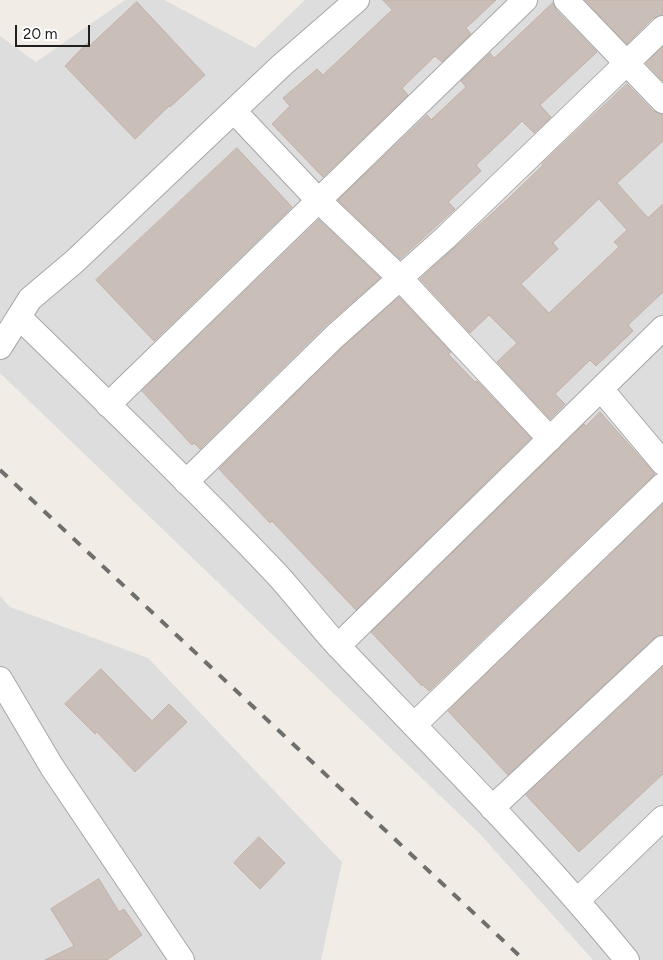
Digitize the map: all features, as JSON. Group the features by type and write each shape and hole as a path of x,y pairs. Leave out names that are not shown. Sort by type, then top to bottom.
{"street":[{"path":"0,347 30,299 82,255 282,65 357,0"},
{"path":"108,404 525,0"},
{"path":"566,0 663,101"},
{"path":"186,482 334,337 452,232 663,28"},
{"path":"234,111 318,200 400,278 550,439"},
{"path":"18,317 270,566 338,646 578,900 627,960"},
{"path":"338,646 663,328"},
{"path":"601,389 663,463"},
{"path":"414,725 663,485"},
{"path":"492,808 663,648"},
{"path":"0,679 52,767 182,960"},
{"path":"578,900 663,818"}],"shaded area":[{"path":"125,0 164,0 255,48 305,0 663,0 663,960 593,960 480,834 0,373 0,36 36,62"},
{"path":"0,596 10,607 148,658 342,862 321,960 0,960"}],"building":[{"path":"383,0 496,0 466,28 471,34 442,62 435,56 402,88 408,95 323,177 272,124 290,106 283,98 317,69 323,75 392,10"},
{"path":"585,0 663,0 663,15 653,18 627,44"},
{"path":"137,2 205,75 135,139 65,66 87,43 90,45"},
{"path":"553,3 556,10 597,52 540,105 551,117 534,133 522,121 476,165 481,171 448,202 455,209 400,259 338,200 427,115 431,120 466,87 461,81 490,53 494,58"},
{"path":"663,47 663,81 646,63"},
{"path":"627,84 653,111 663,114 663,141 617,183 648,218 663,204 663,292 628,325 633,331 596,366 590,360 555,394 565,404 550,419 497,362 517,343 489,315 470,333 420,279 509,198 542,164","holes":["599,199 627,230 614,242 619,247 549,313 521,284 558,249 553,243"]},
{"path":"237,148 292,207 154,341 96,280"},
{"path":"319,220 380,278 324,327 200,449 194,443 192,445 142,391"},
{"path":"399,297 451,352 448,354 475,382 477,381 531,438 356,610 272,521 270,523 219,469 343,347"},
{"path":"600,412 655,474 429,691 371,632 584,424 586,426"},
{"path":"663,504 663,635 654,638 508,775 448,711"},
{"path":"663,667 663,774 579,852 526,795"},
{"path":"101,669 152,721 169,704 187,722 135,772 97,732 95,734 65,704"},
{"path":"259,837 285,863 260,889 234,863"},
{"path":"99,879 119,912 124,909 142,935 107,960 45,960 74,946 51,909"}],"railway":[{"path":"0,470 524,960"}]}
